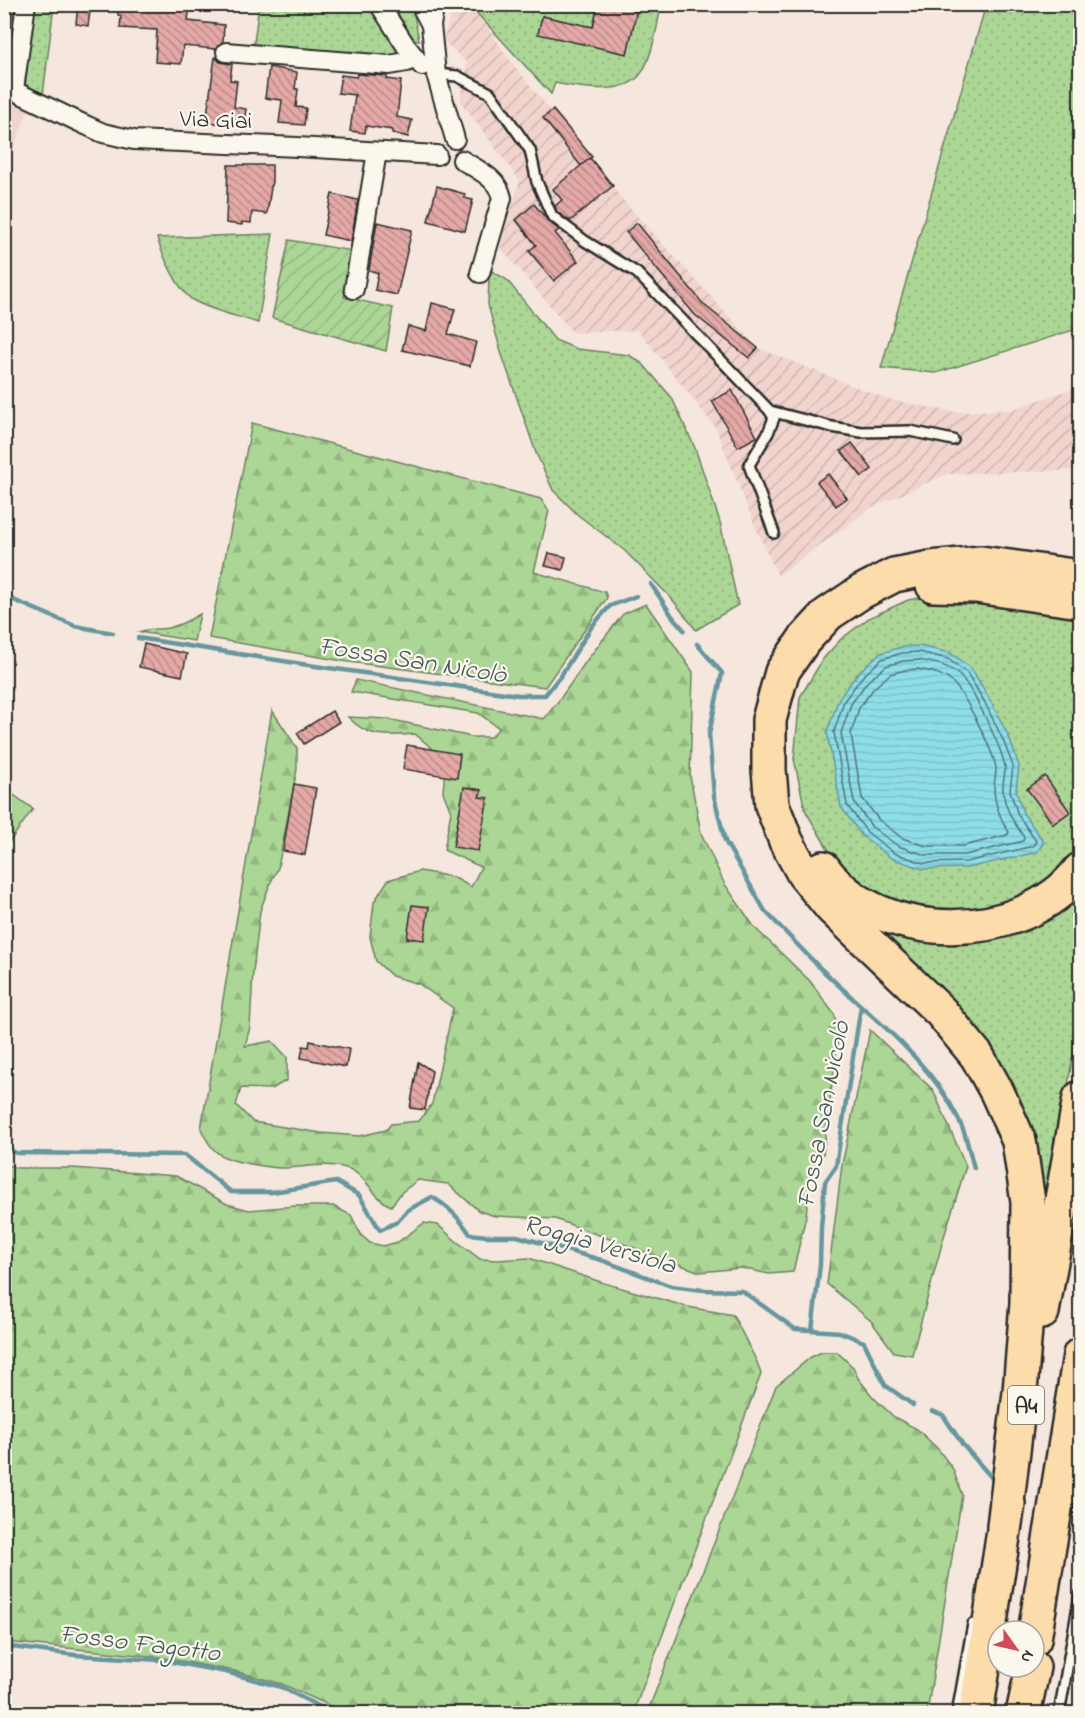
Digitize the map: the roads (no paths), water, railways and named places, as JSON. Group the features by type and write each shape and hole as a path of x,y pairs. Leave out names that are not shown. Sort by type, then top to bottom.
{"highway":[{"path":"1004,1526 1020,1392 1027,1303 1028,1202 1019,1141 997,1092 977,1056 941,1012 832,908 804,874 786,841 772,805 769,720 782,672 804,640 828,614 861,592 894,575 931,568 981,563 1075,588"},
{"path":"1075,588 927,585 862,609 833,631 817,649 787,709 780,746 785,792 805,844 829,877 866,907 903,920 938,927 981,926 1012,918 1048,901 1075,878 1080,870"},
{"name":"A4","path":"975,1713 1004,1526 1080,1098"},
{"name":"A4","path":"1037,1619 1080,1355"},
{"path":"1042,1619 1080,1444"},
{"path":"1022,1713 1029,1679"}],"street":[{"path":"9,88 26,4"},
{"path":"379,4 414,57 425,69 436,74"},
{"path":"420,4 431,25"},
{"path":"435,4 431,25 436,74 455,139 463,148 462,160"},
{"path":"226,52 389,65 408,62 414,57"},
{"name":"Via Giai","path":"9,88 103,133 134,140 437,155"},
{"path":"455,139 442,142 437,155 442,163 450,166 462,160"},
{"path":"354,289 377,153"},
{"path":"462,160 491,178 500,188 502,198 480,273"}],"lane":[{"path":"436,74 457,76 490,93 530,150 537,182 552,216 585,241 637,273 770,411 774,418 768,434 749,465 774,532"},
{"path":"770,411 861,432 910,431 953,440"},
{"path":"999,1483 1009,1427"},
{"path":"1059,1713 1080,1594"},
{"path":"957,1713 976,1609"}],"water":[{"path":"920,646 950,653 971,668 989,698 1009,737 1019,766 1016,790 1023,813 1044,842 1037,852 967,868 923,869 891,858 862,836 841,807 827,732 839,698 858,673 879,654 901,647"}],"waterway":[{"name":"Fossa San Nicolò","path":"651,584 684,630"},
{"name":"Fossa San Nicolò","path":"4,596 75,626 113,633"},
{"name":"Fossa San Nicolò","path":"138,638 518,695 545,695 562,674 592,626 610,606 636,596"},
{"name":"Fossa San Nicolò","path":"697,644 722,673 709,734 714,796 725,841 765,911 820,968 861,1006 836,1166 825,1182 820,1265 812,1330"},
{"path":"861,1006 906,1048 946,1097 964,1132 974,1168"},
{"name":"Roggia Versiola","path":"4,1147 16,1153 185,1155 231,1192 272,1192 336,1182 359,1195 380,1230 397,1222 408,1210 432,1197 453,1213 470,1234 517,1236 601,1260 671,1286 742,1291 795,1329 840,1332 864,1342 885,1385 913,1405"},
{"name":"Roggia Versiola","path":"932,1411 943,1415 963,1445 991,1477"},
{"name":"Fosso Fagotto","path":"4,1646 75,1655 161,1660 226,1672 281,1687 334,1714"}]}
